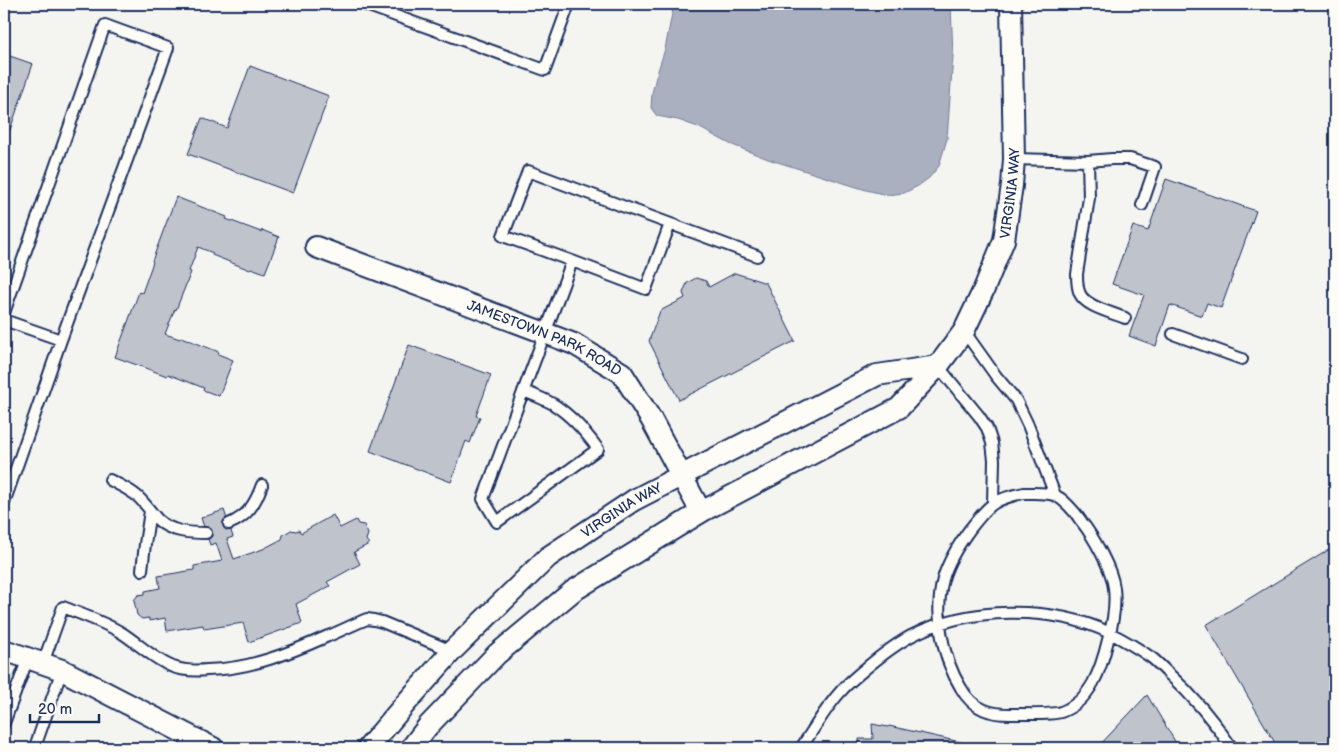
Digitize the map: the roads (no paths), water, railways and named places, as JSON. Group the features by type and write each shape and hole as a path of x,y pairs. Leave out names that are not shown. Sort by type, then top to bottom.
{"street":[{"name":"VIRGINIA WAY","path":"411,748 428,726 497,654 573,591 702,512 899,408 938,366 964,331 1004,240 1014,159 1011,4"},
{"name":"JAMESTOWN PARK ROAD","path":"316,247 574,344 622,373 651,419 702,512"},
{"name":"VIRGINIA WAY","path":"368,748 452,651 548,557 634,500 877,375 938,366"},
{"path":"4,650 44,664 213,748"}],"lane":[{"path":"363,4 545,70 569,4"},
{"path":"4,313 105,25 168,48 61,340 4,503"},
{"path":"1014,159 1130,160 1155,167 1142,205"},
{"path":"1088,161 1089,198 1077,274 1078,286 1084,300 1125,318"},
{"path":"670,224 646,289 504,236 528,171 757,256"},
{"path":"524,391 552,403 569,415 586,432 598,449 498,522 483,499 572,261"},
{"path":"4,320 61,340"},
{"path":"964,331 996,376 1016,400 1054,495"},
{"path":"1173,334 1242,359"},
{"path":"938,366 987,428 992,443 994,460 993,502"},
{"path":"110,480 138,496 150,511 168,527 189,533 206,533"},
{"path":"229,524 239,520 250,509 262,485"},
{"path":"1024,493 1054,495 1065,502 1090,532 1105,562 1114,586 1115,607 1110,633 1098,674 1089,690 1080,700 1059,713 1000,714 989,712 977,706 961,690 944,647 941,625 941,591 944,578 949,563 968,533 993,502 1008,496 1024,493"},
{"path":"142,570 150,511"},
{"path":"36,744 44,664 63,607 121,632 174,667 192,670 216,670 270,659 367,620 374,620 452,651"},
{"path":"801,748 831,704 849,682 890,650 912,636 941,625 977,616 1019,612 1042,614 1090,625 1110,633 1153,659 1202,708 1232,748"},
{"path":"4,724 44,664"}],"water":[{"path":"674,4 951,4 953,56 947,139 939,166 929,178 918,186 904,193 887,195 768,159 730,144 698,127 678,120 657,116 651,108 652,93 665,49"}]}
